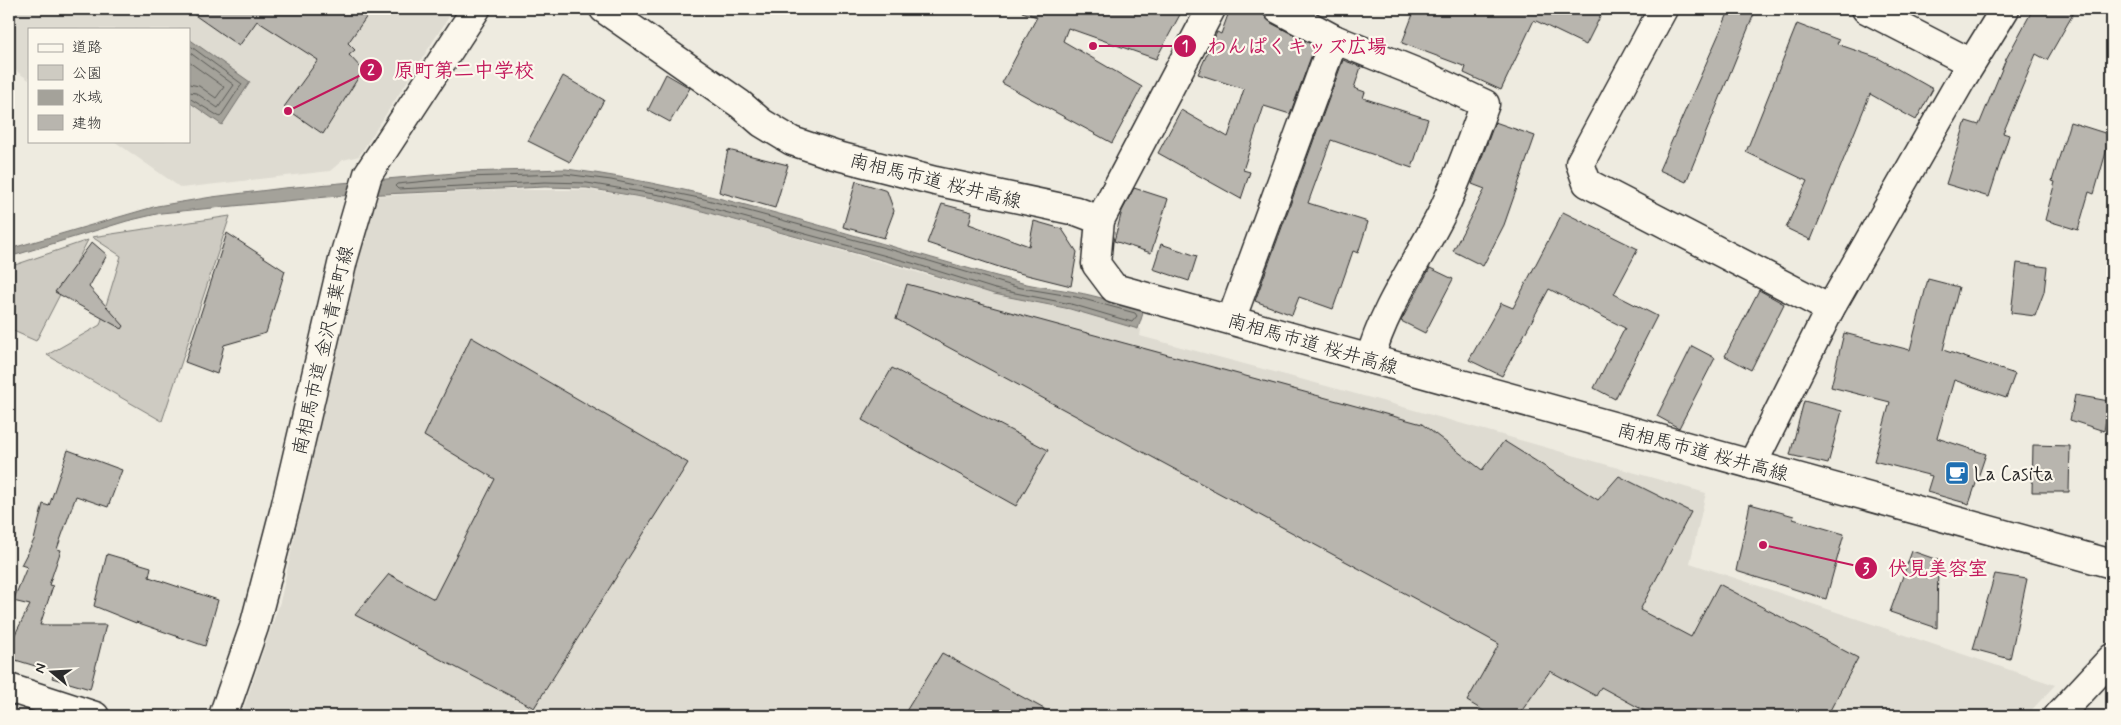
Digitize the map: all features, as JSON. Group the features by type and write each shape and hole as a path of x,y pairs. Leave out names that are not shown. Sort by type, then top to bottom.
{"street":[{"name":"南相馬市道 金沢青葉町線","path":"223,716 254,627 278,535 357,205 368,174 476,9"},
{"name":"南相馬市道 桜井高線","path":"604,9 740,104 762,123 792,141 843,157 935,181 1076,212 1100,220 1096,264 1114,288 2112,564"},
{"path":"1100,220 1211,9"},
{"path":"1278,9 1334,39 1423,75 1486,104 1441,214 1388,312 1374,342 1370,359"},
{"path":"1663,9 1580,164 1587,183 1830,309"},
{"path":"1866,9 1971,63"},
{"path":"1752,465 1830,309 1971,63 2005,9"},
{"path":"1231,320 1334,39"},
{"path":"2058,716 2112,658"},
{"path":"9,688 95,716"}],"shaded area":[{"path":"9,9 454,9 359,156 343,160 330,171 181,188 115,142 190,142 190,28 28,28 28,79 9,66"},
{"path":"504,190 588,190 665,201 998,295 1081,312 1141,329 1140,336 1382,401 1706,493 1690,563 2055,685 2026,716 241,716 280,602 354,270 376,196"}],"green space":[{"path":"230,216 162,421 47,355 100,325 121,256 92,237"},
{"path":"88,240 36,341 9,329 9,267"}],"water":[{"path":"190,40 250,82 222,125 190,103"},
{"path":"566,169 680,189 792,218 1022,283 1084,294 1144,310 1138,329 1070,309 994,294 911,268 665,201 587,188 545,187 337,196 161,213 127,221 9,257 9,249 157,206 212,197 284,188 466,172"}],"building":[{"path":"186,9 372,9 348,43 355,50 349,55 363,70 323,134 284,107 318,60 257,21 239,46"},
{"path":"1023,9 1183,9 1156,59 1068,28 1063,41 1142,87 1112,143 1002,83 1037,17 1022,12"},
{"path":"1230,9 1246,9 1264,15 1271,23 1315,46 1290,114 1264,106 1243,170 1250,172 1241,199 1158,153 1181,110 1228,137 1244,89 1198,74 1217,32 1221,34"},
{"path":"1415,9 1604,9 1586,45 1534,20 1501,90 1464,73 1466,67 1402,43"},
{"path":"1730,9 1756,9 1686,182 1659,170"},
{"path":"2033,9 2076,9 2047,60 2036,54 2003,133 2009,135 1989,197 1946,184 1966,121 1979,125 2006,59"},
{"path":"1797,24 1839,40 1837,44 1878,58 1933,89 1916,120 1870,94 1811,240 1786,228 1807,181 1746,152"},
{"path":"1343,60 1361,67 1354,88 1365,92 1363,98 1428,119 1412,168 1331,140 1308,203 1368,222 1358,253 1353,251 1333,309 1299,297 1292,315 1255,301"},
{"path":"666,74 690,88 670,122 648,110"},
{"path":"563,76 604,100 570,162 528,141"},
{"path":"1495,122 1535,136 1504,225 1483,266 1453,251 1485,189 1472,184"},
{"path":"2070,122 2111,135 2094,194 2089,192 2078,230 2045,220 2055,182 2052,181"},
{"path":"728,150 788,165 775,208 719,192"},
{"path":"856,181 887,191 894,211 884,238 843,227"},
{"path":"1134,188 1168,199 1151,253 1114,241 1122,211"},
{"path":"942,204 972,212 969,224 1029,246 1034,221 1062,229 1077,252 1071,286 1011,271 927,243"},
{"path":"1563,212 1638,249 1614,294 1657,316 1615,399 1594,388 1625,328 1549,289 1502,376 1469,360 1501,303 1513,308"},
{"path":"227,233 285,271 266,333 224,345 217,374 185,362"},
{"path":"92,242 107,255 89,287 124,326 122,329 55,292"},
{"path":"1161,244 1197,256 1189,281 1153,269"},
{"path":"2017,263 2047,267 2044,292 2035,316 2011,313"},
{"path":"1430,268 1453,279 1425,333 1401,321"},
{"path":"1928,279 1959,287 1943,350 2015,374 2006,398 1954,380 1937,438 1986,454 1969,504 1927,492 1932,476 1874,461 1890,402 1831,387 1844,333 1910,350"},
{"path":"907,284 1422,424 1482,470 1504,441 1598,500 1619,476 1691,512 1640,610 1691,637 1719,584 1858,658 1827,716 1654,716 1601,687 1596,696 1550,671 1518,716 1492,716 1467,701 1499,644 896,319"},
{"path":"1759,290 1784,304 1751,370 1725,356"},
{"path":"471,337 688,463 534,708 355,615 389,574 434,599 495,479 424,436"},
{"path":"1692,346 1715,358 1679,428 1657,416"},
{"path":"892,368 1048,450 1016,506 862,420"},
{"path":"2075,395 2109,401 2104,431 2070,420"},
{"path":"1804,401 1842,411 1828,464 1790,455"},
{"path":"2033,445 2070,446 2069,492 2032,492"},
{"path":"68,450 122,470 108,507 76,496 57,549 61,550 49,585 53,586 40,625 106,625 90,689 52,678 55,672 9,658 9,646 30,605 13,601 27,567 21,565 34,540 43,504 49,506"},
{"path":"1750,504 1794,516 1793,519 1844,534 1826,599 1736,571"},
{"path":"1912,551 1938,560 1937,628 1890,612"},
{"path":"107,554 151,567 149,577 218,600 205,646 136,623 94,606"},
{"path":"1995,574 2027,579 2010,659 1973,649"},
{"path":"942,653 1057,716 903,716"}],"place":[{"name":"わんぱくキッズ広場","path":"1093,46"},
{"name":"原町第二中学校","path":"288,111"},
{"name":"La Casita","path":"1957,473"},
{"name":"伏見美容室","path":"1763,545"}]}
